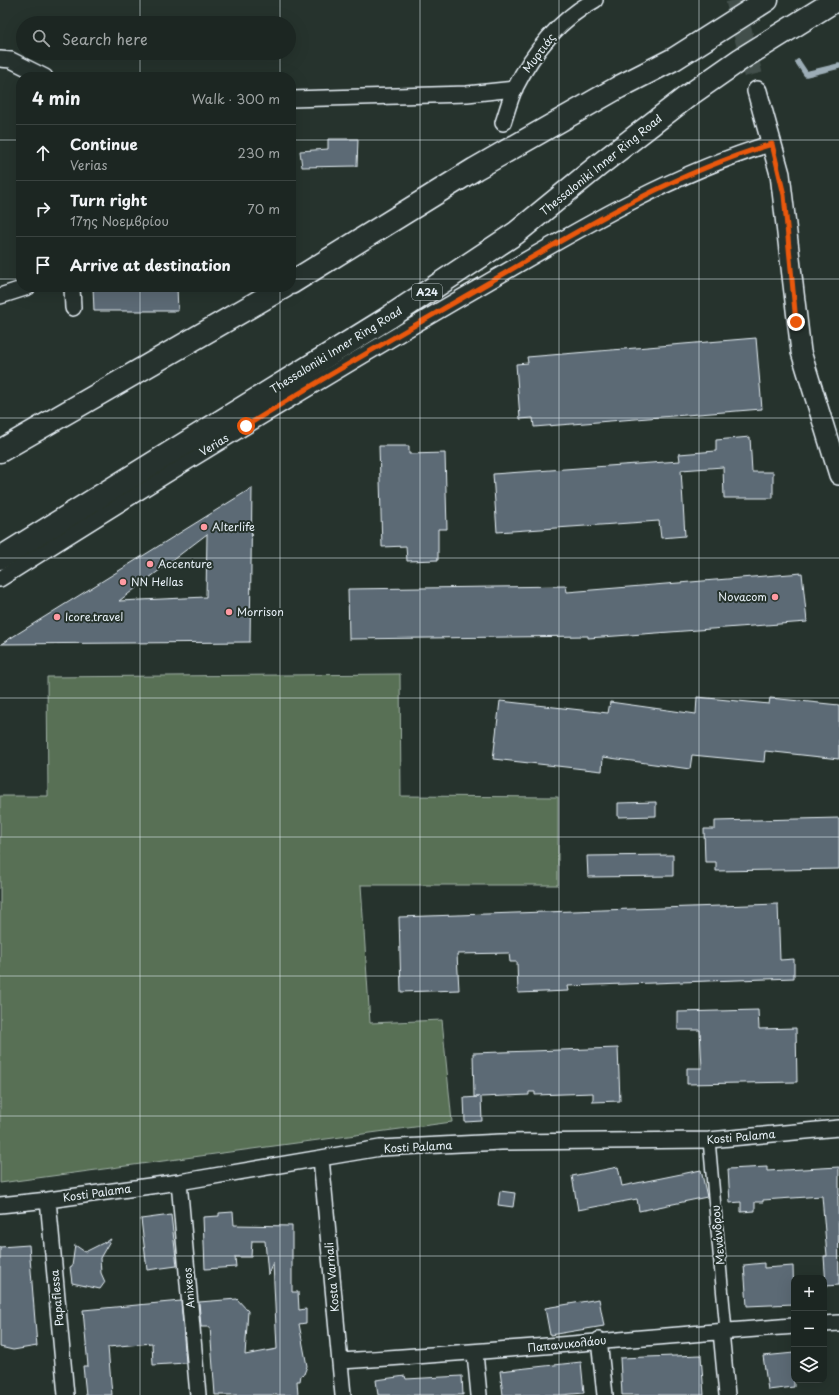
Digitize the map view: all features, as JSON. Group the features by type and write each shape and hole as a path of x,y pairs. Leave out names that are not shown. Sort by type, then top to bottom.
{"highway":[{"path":"296,280 475,169 619,87 674,59 767,0"},
{"name":"Thessaloniki Inner Ring Road","path":"0,558 388,318 516,233 598,165 688,96 741,59 836,0"},
{"path":"0,451 275,292"}],"street":[{"name":"Μυρτιάς","path":"503,123 515,89 533,58 546,41 572,16 595,0"},
{"path":"0,58 11,60 35,72"},
{"path":"296,99 467,94 515,89"},
{"path":"757,91 772,144 784,195 790,271 801,352 839,475"},
{"name":"Verias","path":"0,579 158,479 534,255 649,193 747,151 772,144"},
{"path":"0,296 16,291"},
{"path":"72,292 73,308"},
{"name":"Kosti Palama","path":"0,1205 179,1182 380,1148 501,1142 709,1140 839,1128"},
{"name":"Μενάνδρου","path":"709,1140 724,1331 727,1395"},
{"name":"Kosta Varnali","path":"321,1158 343,1395"},
{"name":"Anixeos","path":"179,1182 198,1395"},
{"name":"Papaflessa","path":"48,1200 66,1395"},
{"path":"827,1324 839,1323"},
{"name":"Παπανικολάου","path":"340,1361 475,1353 599,1340 791,1326"},
{"path":"599,1340 605,1395"},
{"path":"475,1353 479,1395"}],"green space":[{"path":"400,674 401,796 558,797 558,885 361,885 370,1023 442,1020 452,1122 0,1183 0,796 48,796 47,677"}],"building":[{"path":"328,139 358,139 357,166 302,167 300,151 328,149"},
{"path":"93,292 177,292 178,311 94,311"},
{"path":"756,338 762,409 534,427 533,418 520,419 516,364 528,363 527,357"},
{"path":"750,437 752,472 773,472 773,498 724,498 723,467 681,470 685,536 661,538 659,521 497,532 493,474 680,461 679,454 716,451 716,440"},
{"path":"379,446 409,446 409,454 445,453 447,529 438,529 438,560 407,561 406,546 382,547"},
{"path":"252,488 250,642 1,644","holes":["207,534 206,597 119,601"]},
{"path":"802,573 807,622 588,638 588,636 349,639 348,589 566,586 567,592"},
{"path":"697,697 769,704 770,698 839,705 839,759 765,751 764,762 692,755 690,769 603,757 602,771 493,759 500,701 608,713 610,702 696,714"},
{"path":"656,802 656,816 618,817 618,803"},
{"path":"839,818 839,869 716,871 716,862 705,862 704,829 715,829 715,821"},
{"path":"673,855 673,876 588,877 587,856"},
{"path":"778,904 780,960 794,959 794,978 568,986 569,991 518,993 517,962 510,962 509,953 457,954 459,990 401,992 399,917"},
{"path":"758,1010 759,1029 796,1028 797,1082 687,1084 687,1068 702,1068 700,1030 678,1030 678,1012"},
{"path":"618,1048 620,1101 593,1102 593,1093 535,1095 535,1092 529,1092 529,1095 481,1097 482,1121 465,1122 464,1098 479,1097 474,1097 473,1053"},
{"path":"618,1167 622,1186 701,1170 707,1197 639,1211 637,1199 578,1210 572,1176"},
{"path":"767,1167 767,1171 839,1167 839,1285 827,1286 824,1256 827,1256 822,1196 763,1200 763,1202 755,1202 755,1211 741,1212 741,1202 730,1203 728,1169"},
{"path":"500,1191 515,1193 513,1207 498,1205"},
{"path":"233,1212 234,1225 292,1226 292,1292 298,1292 299,1310 306,1309 306,1323 299,1324 307,1366 304,1374 301,1375 300,1381 297,1381 298,1395 215,1395 210,1327 201,1327 199,1302 237,1299 248,1311 245,1355 277,1349 273,1262 268,1275 265,1241 252,1241 251,1257 235,1257 236,1267 205,1269 203,1217 219,1216 219,1213"},
{"path":"171,1215 177,1266 147,1270 141,1219"},
{"path":"111,1239 100,1258 101,1273 105,1282 100,1289 72,1283 70,1267 72,1266 75,1245 85,1252"},
{"path":"29,1245 37,1346 13,1350 0,1347 0,1247"},
{"path":"764,1263 764,1268 793,1266 793,1275 791,1275 791,1304 747,1306 744,1265"},
{"path":"599,1299 604,1326 550,1335 545,1308"},
{"path":"181,1301 186,1363 153,1365 152,1343 108,1347 112,1395 86,1395 83,1366 88,1366 83,1310"},
{"path":"791,1353 791,1383 794,1383 794,1387 768,1390 763,1356"},
{"path":"701,1355 704,1395 622,1395 620,1358"},
{"path":"581,1362 584,1393 561,1395 503,1395 500,1371"},
{"path":"405,1376 406,1379 462,1376 463,1395 378,1395 376,1380"}],"waterway":[{"path":"798,62 806,74 839,66"}],"tunnel":[{"path":"735,0 757,91"}],"place":[{"name":"Alterlife","path":"204,527"},
{"name":"Accenture","path":"150,564"},
{"name":"NN Hellas","path":"123,582"},
{"name":"Novacom","path":"775,597"},
{"name":"Morrison","path":"229,612"},
{"name":"Icore.travel","path":"57,617"}],"route":[{"path":"246,426 534,255 649,193 747,151 772,144 784,195 796,322"}]}
